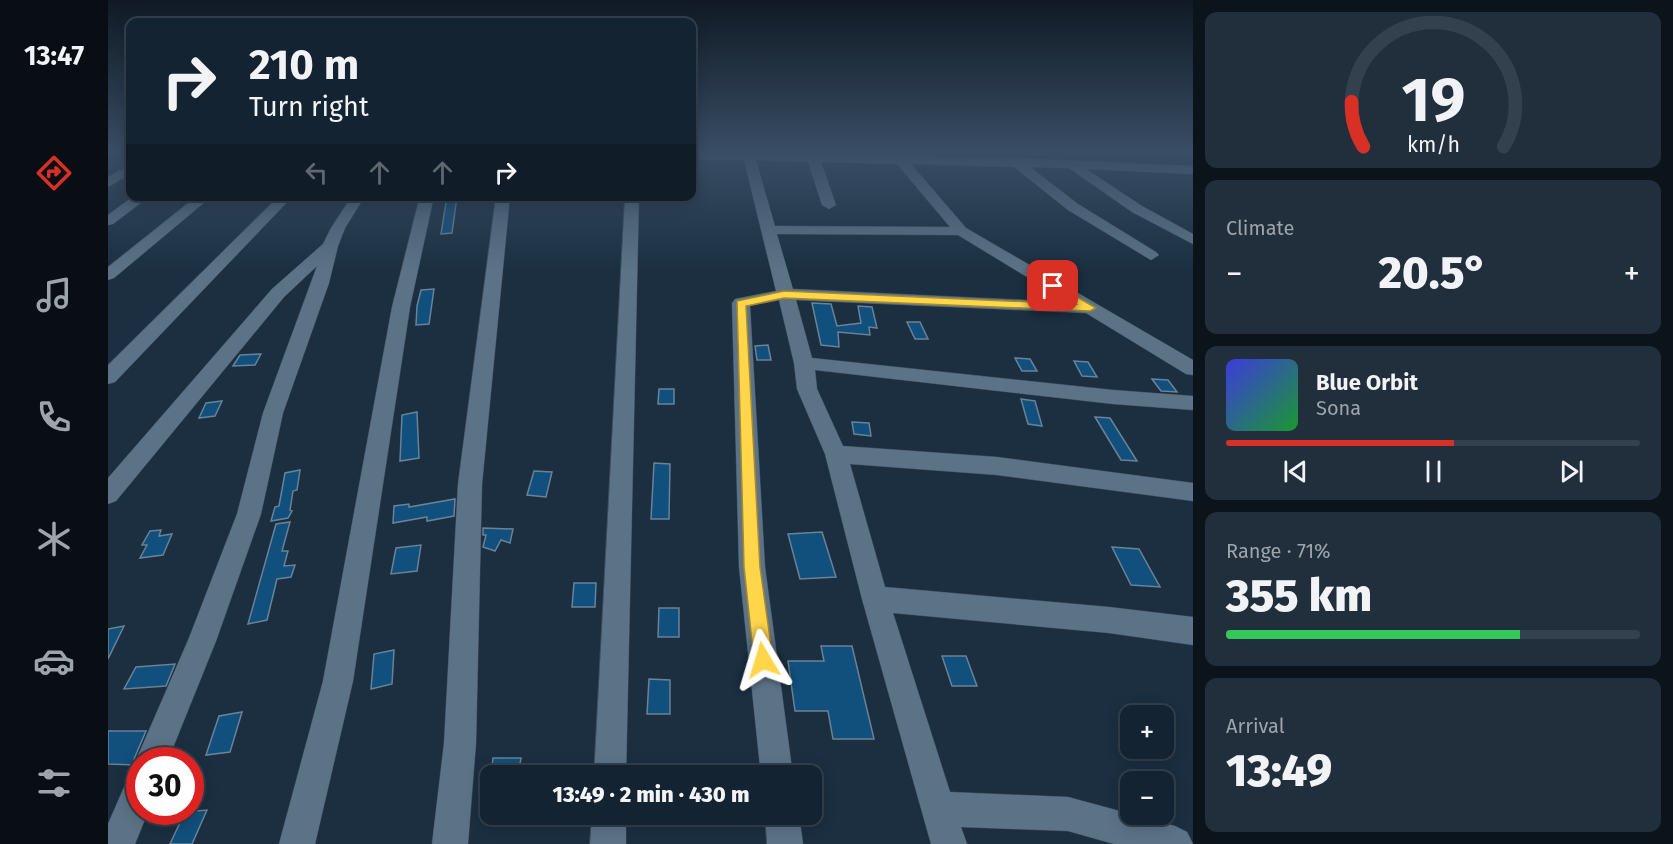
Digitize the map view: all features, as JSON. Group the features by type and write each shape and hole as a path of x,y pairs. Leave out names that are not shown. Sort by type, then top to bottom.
{"street":[{"path":"758,192 804,363 807,389 836,454 875,599 949,844"},
{"path":"825,192 829,205"},
{"path":"924,192 961,231 1193,369"},
{"path":"1054,192 1073,207 1151,255"},
{"path":"1113,192 1137,209 1193,240"},
{"path":"108,221 137,201"},
{"path":"108,274 200,201"},
{"path":"108,376 282,201"},
{"path":"157,747 202,641 249,514 273,413 321,283 330,246 338,228 356,201"},
{"path":"297,844 338,681 401,307 426,201"},
{"path":"450,844 460,743 470,484 502,201"},
{"path":"610,765 632,201"},
{"path":"768,230 961,231"},
{"path":"108,494 278,293 330,246"},
{"path":"776,765 752,567 741,303 784,294 1090,308"},
{"path":"804,363 1113,397 1193,403"},
{"path":"836,454 997,466 1193,492"},
{"path":"875,599 1109,620 1193,631"},
{"path":"939,809 1068,814 1175,844"},
{"path":"117,844 126,823"},
{"path":"608,844 609,825"},
{"path":"783,825 785,844"}],"building":[{"path":"446,201 456,201 452,233 441,234"},
{"path":"434,289 429,324 416,325 421,290"},
{"path":"812,303 831,304 837,326 861,323 858,306 872,307 877,328 869,327 870,335 838,332 839,347 821,345"},
{"path":"907,322 920,322 928,339 915,339"},
{"path":"768,345 771,360 757,360 755,346"},
{"path":"261,354 255,365 233,366 240,355"},
{"path":"1015,358 1030,359 1037,371 1022,371"},
{"path":"1074,361 1088,362 1097,377 1082,376"},
{"path":"1152,379 1168,380 1177,392 1161,391"},
{"path":"659,389 674,389 674,404 658,404"},
{"path":"1021,399 1035,401 1042,426 1028,424"},
{"path":"222,401 215,416 199,418 206,403"},
{"path":"417,412 419,458 400,461 402,415"},
{"path":"1095,417 1110,418 1137,461 1121,460"},
{"path":"852,422 869,423 871,436 854,434"},
{"path":"654,463 670,464 669,519 651,519"},
{"path":"300,470 297,490 293,491 290,510 292,511 288,518 271,521 275,507 279,506 285,473"},
{"path":"534,471 552,472 546,497 527,495"},
{"path":"455,499 454,516 427,521 427,517 393,523 394,506 409,504 409,507"},
{"path":"290,522 282,551 288,551 284,566 295,565 291,577 277,579 267,620 248,624 276,524"},
{"path":"483,528 513,529 510,543 501,540 495,551 483,547 486,535 483,535"},
{"path":"161,530 159,536 172,534 163,555 140,558 147,545 142,545 150,531"},
{"path":"822,532 836,577 800,579 788,534"},
{"path":"421,545 417,571 391,574 396,548"},
{"path":"1112,547 1139,549 1160,587 1131,585"},
{"path":"574,583 596,583 595,607 572,607"},
{"path":"659,608 679,608 679,637 658,637"},
{"path":"124,626 108,659 108,629"},
{"path":"821,646 852,646 874,739 833,739 828,711 795,711 788,661 824,661"},
{"path":"394,650 392,684 371,689 374,654"},
{"path":"942,656 966,656 977,686 952,686"},
{"path":"175,664 166,686 124,689 136,667"},
{"path":"649,679 670,680 670,714 647,714"},
{"path":"242,712 230,752 206,755 219,716"},
{"path":"108,731 146,731 139,747 126,747 126,765 108,764"},
{"path":"493,758 521,758 520,765 492,765"},
{"path":"179,825 200,825 192,844 170,844"}],"route":[{"path":"763,660 752,567 741,303 784,294 1090,308 1053,286"}]}
